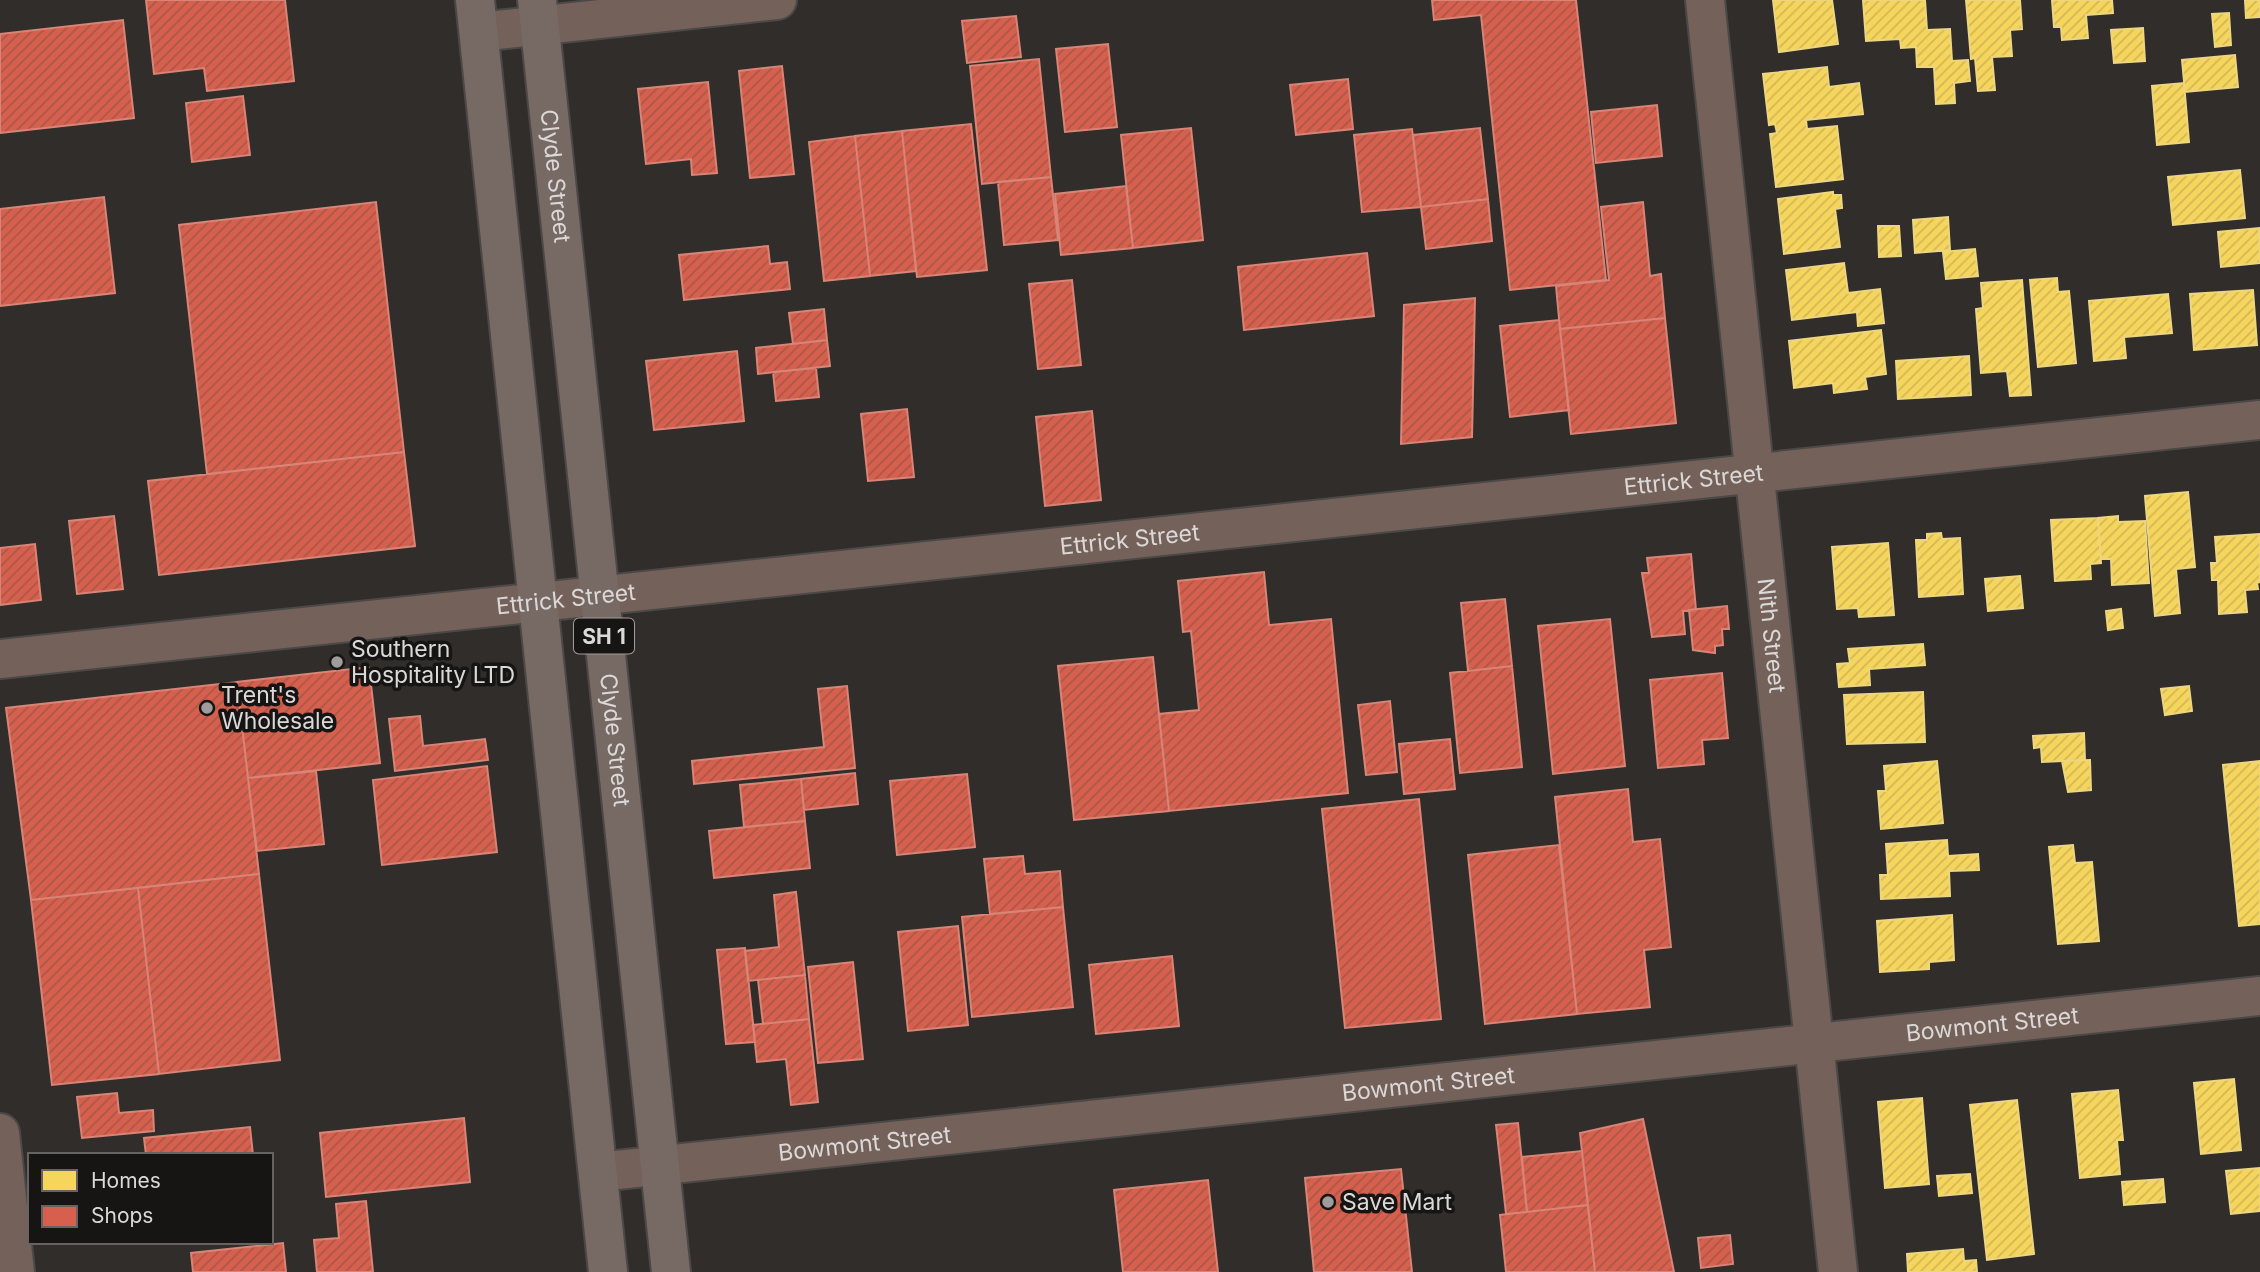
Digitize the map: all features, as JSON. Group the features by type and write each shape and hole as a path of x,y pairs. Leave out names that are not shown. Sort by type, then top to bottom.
{"highway":[{"name":"Clyde Street","path":"538,13 671,1272"},
{"name":"SH 1","path":"477,16 608,1272"}],"street":[{"path":"477,16 777,0"},
{"name":"Nith Street","path":"1706,0 1838,1272"},
{"name":"Ettrick Street","path":"0,659 2260,420"},
{"name":"Bowmont Street","path":"598,1172 2260,996"},
{"path":"0,1133 15,1272"}],"building: Homes":[{"path":"1773,0 1832,0 1838,44 1779,52"},
{"path":"1863,0 1925,0 1927,30 1950,29 1952,61 1968,60 1970,81 1954,83 1955,103 1936,104 1934,67 1917,67 1916,47 1901,48 1900,39 1866,41"},
{"path":"1966,0 2020,0 2022,29 2010,30 2012,56 1992,57 1995,90 1978,91 1975,58 1971,59"},
{"path":"2052,0 2112,0 2113,13 2086,15 2088,38 2062,40 2061,27 2054,27"},
{"path":"2245,0 2260,0 2260,17 2246,18"},
{"path":"2229,13 2231,45 2215,47 2212,14"},
{"path":"2143,28 2145,61 2114,63 2111,30"},
{"path":"2235,55 2238,87 2185,92 2182,60"},
{"path":"1827,67 1829,87 1859,83 1863,114 1806,120 1807,129 1837,126 1843,179 1776,187 1770,134 1777,133 1775,124 1769,125 1763,74"},
{"path":"2184,83 2189,142 2157,145 2152,86"},
{"path":"2240,170 2245,218 2173,225 2168,177"},
{"path":"1833,192 1833,195 1841,195 1842,208 1835,209 1840,247 1784,254 1778,199"},
{"path":"1948,217 1950,250 1915,253 1913,220"},
{"path":"1878,226 1899,226 1901,256 1879,257"},
{"path":"2259,228 2260,263 2221,267 2218,232"},
{"path":"1975,249 1978,276 1946,279 1943,252"},
{"path":"1844,263 1848,293 1880,289 1884,323 1858,326 1857,312 1792,320 1786,270"},
{"path":"2057,278 2058,292 2069,291 2076,363 2038,367 2030,280"},
{"path":"2022,280 2031,395 2010,396 2007,371 1981,373 1976,309 1983,308 1981,283"},
{"path":"2253,290 2257,345 2194,350 2190,294"},
{"path":"2168,294 2172,333 2124,337 2126,358 2094,361 2089,301"},
{"path":"1881,330 1886,374 1865,377 1867,389 1834,393 1833,383 1794,388 1789,341"},
{"path":"1969,356 1971,395 1898,399 1896,361"},
{"path":"2188,492 2195,567 2176,569 2180,613 2155,616 2145,496"},
{"path":"2118,516 2118,522 2145,521 2149,583 2112,585 2111,559 2101,559 2098,518"},
{"path":"2098,518 2101,563 2090,564 2091,579 2055,581 2051,520"},
{"path":"1941,533 1942,539 1960,538 1963,594 1919,597 1916,540 1927,540 1927,534"},
{"path":"2260,534 2260,582 2257,583 2258,589 2245,590 2247,612 2219,614 2218,580 2212,580 2211,563 2217,563 2215,537"},
{"path":"1888,543 1894,615 1859,617 1858,608 1837,609 1832,547"},
{"path":"2020,576 2023,608 1988,611 1985,579"},
{"path":"2121,609 2123,628 2108,630 2106,611"},
{"path":"1923,644 1925,665 1869,669 1870,685 1839,687 1837,664 1850,663 1848,649"},
{"path":"2189,686 2192,711 2165,715 2161,689"},
{"path":"1923,692 1925,742 1847,744 1844,695"},
{"path":"2084,733 2085,760 2042,762 2041,747 2034,748 2033,736"},
{"path":"2090,760 2091,790 2068,792 2062,761"},
{"path":"1937,761 1943,823 1881,829 1878,791 1886,791 1884,766"},
{"path":"2260,761 2260,924 2239,926 2223,765"},
{"path":"1947,840 1948,856 1978,854 1979,870 1949,871 1950,896 1881,899 1880,875 1888,875 1886,844"},
{"path":"2073,845 2075,863 2092,862 2099,941 2058,944 2049,847"},
{"path":"1952,915 1954,960 1929,962 1929,969 1880,972 1877,921"},
{"path":"2234,1079 2241,1150 2201,1154 2194,1083"},
{"path":"2118,1090 2123,1140 2117,1140 2120,1174 2080,1178 2072,1094"},
{"path":"1922,1098 1929,1184 1885,1188 1878,1102"},
{"path":"2017,1100 2034,1254 1987,1260 1970,1105"},
{"path":"2260,1168 2260,1211 2231,1214 2226,1171"},
{"path":"1970,1174 1972,1193 1939,1196 1937,1176"},
{"path":"2163,1179 2165,1202 2124,1205 2122,1182"},
{"path":"1963,1249 1964,1261 1976,1260 1977,1272 1908,1272 1907,1254"}],"building: Shops":[{"path":"146,0 285,0 294,81 207,91 204,68 154,74"},
{"path":"1432,0 1576,0 1606,280 1510,290 1481,15 1434,20"},
{"path":"1016,16 1021,57 967,63 962,21"},
{"path":"123,20 134,118 0,133 0,34"},
{"path":"1108,44 1117,127 1065,132 1056,49"},
{"path":"1039,59 1051,177 982,184 970,66"},
{"path":"782,66 794,174 750,178 739,71"},
{"path":"1348,79 1353,129 1296,135 1290,85"},
{"path":"708,82 717,173 692,175 691,159 646,164 638,89"},
{"path":"243,96 250,155 192,162 186,103"},
{"path":"1657,105 1662,156 1596,163 1591,112"},
{"path":"971,124 987,270 917,277 902,131"},
{"path":"1191,128 1203,240 1133,248 1121,135"},
{"path":"1480,128 1488,199 1421,207 1413,135"},
{"path":"1412,129 1421,207 1362,212 1354,135"},
{"path":"902,131 916,271 870,276 855,136"},
{"path":"855,136 870,276 824,281 809,142"},
{"path":"1051,177 1058,240 1004,245 998,182"},
{"path":"1126,186 1133,248 1061,255 1055,194"},
{"path":"104,197 115,293 0,306 0,209"},
{"path":"1488,199 1492,241 1426,249 1421,207"},
{"path":"376,202 404,452 207,474 179,225"},
{"path":"1643,202 1650,276 1661,274 1665,318 1560,329 1556,286 1609,280 1601,207"},
{"path":"768,246 770,264 787,262 790,289 684,300 679,255"},
{"path":"1367,253 1374,316 1244,330 1238,267"},
{"path":"1072,280 1081,365 1038,369 1029,284"},
{"path":"1475,298 1472,437 1401,444 1404,305"},
{"path":"824,309 827,340 793,344 789,313"},
{"path":"1665,318 1676,423 1571,434 1560,329"},
{"path":"1559,320 1569,410 1510,417 1500,326"},
{"path":"827,340 830,366 758,374 756,348"},
{"path":"737,351 744,421 654,430 646,361"},
{"path":"816,368 819,397 776,401 773,372"},
{"path":"907,409 914,477 868,481 861,414"},
{"path":"1092,411 1101,500 1045,506 1036,417"},
{"path":"404,452 415,546 159,575 148,481"},
{"path":"114,516 123,589 77,594 69,521"},
{"path":"35,544 41,600 0,605 0,548"},
{"path":"1691,554 1696,610 1683,611 1685,634 1652,637 1642,573 1649,573 1647,558"},
{"path":"1264,572 1269,625 1331,619 1348,793 1169,811 1159,714 1199,710 1191,631 1183,632 1178,581"},
{"path":"1505,599 1512,666 1468,671 1461,603"},
{"path":"1727,606 1729,629 1722,629 1723,645 1715,646 1715,653 1693,650 1689,610"},
{"path":"1610,619 1625,766 1553,774 1538,626"},
{"path":"1153,657 1169,811 1074,820 1058,666"},
{"path":"1512,666 1522,767 1460,773 1450,673"},
{"path":"369,667 380,763 248,778 237,682"},
{"path":"1722,673 1728,738 1702,740 1704,764 1658,768 1650,680"},
{"path":"237,682 259,874 31,900 6,708"},
{"path":"847,686 855,768 694,784 692,761 824,747 818,689"},
{"path":"1390,701 1397,772 1366,775 1358,705"},
{"path":"420,716 423,746 485,739 488,760 395,771 389,719"},
{"path":"1450,739 1455,789 1404,794 1399,744"},
{"path":"487,766 497,852 382,865 373,780"},
{"path":"316,771 324,844 257,851 248,778"},
{"path":"855,773 858,804 804,810 801,779"},
{"path":"967,774 975,847 897,855 890,781"},
{"path":"801,779 805,821 744,827 740,785"},
{"path":"1628,789 1633,842 1660,839 1671,947 1644,950 1650,1007 1577,1014 1555,797"},
{"path":"1419,799 1441,1019 1345,1028 1322,809"},
{"path":"805,821 810,868 714,878 709,831"},
{"path":"1559,845 1577,1014 1485,1024 1468,855"},
{"path":"1023,856 1025,874 1060,871 1063,907 990,914 984,859"},
{"path":"259,874 280,1060 159,1074 138,888"},
{"path":"138,888 159,1074 52,1085 31,900"},
{"path":"796,892 805,975 748,981 745,951 779,947 774,895"},
{"path":"1063,907 1073,1007 972,1017 962,917"},
{"path":"958,926 968,1025 908,1031 898,932"},
{"path":"745,948 755,1042 726,1044 717,950"},
{"path":"1172,956 1179,1026 1096,1034 1089,965"},
{"path":"853,962 863,1059 818,1063 808,967"},
{"path":"805,975 809,1019 763,1024 758,980"},
{"path":"809,1019 818,1102 791,1105 786,1059 757,1062 753,1025"},
{"path":"117,1093 119,1113 153,1110 154,1131 82,1138 77,1097"},
{"path":"464,1118 470,1182 326,1197 320,1133"},
{"path":"1643,1119 1674,1272 1595,1272 1580,1133"},
{"path":"1518,1123 1527,1212 1506,1214 1496,1125"},
{"path":"250,1127 253,1153 146,1153 144,1138"},
{"path":"1582,1151 1588,1205 1527,1212 1522,1157"},
{"path":"1401,1169 1412,1272 1314,1272 1305,1178"},
{"path":"1208,1180 1218,1272 1123,1272 1114,1190"},
{"path":"366,1201 373,1272 317,1272 314,1240 339,1238 336,1204"},
{"path":"1588,1205 1595,1272 1506,1272 1500,1215"},
{"path":"1730,1235 1733,1264 1701,1268 1698,1238"},
{"path":"283,1243 286,1272 193,1272 191,1253"}],"place":[{"name":"Southern Hospitality LTD","path":"337,662"},
{"name":"Trent's Wholesale","path":"207,708"},
{"name":"Save Mart","path":"1328,1202"}]}
